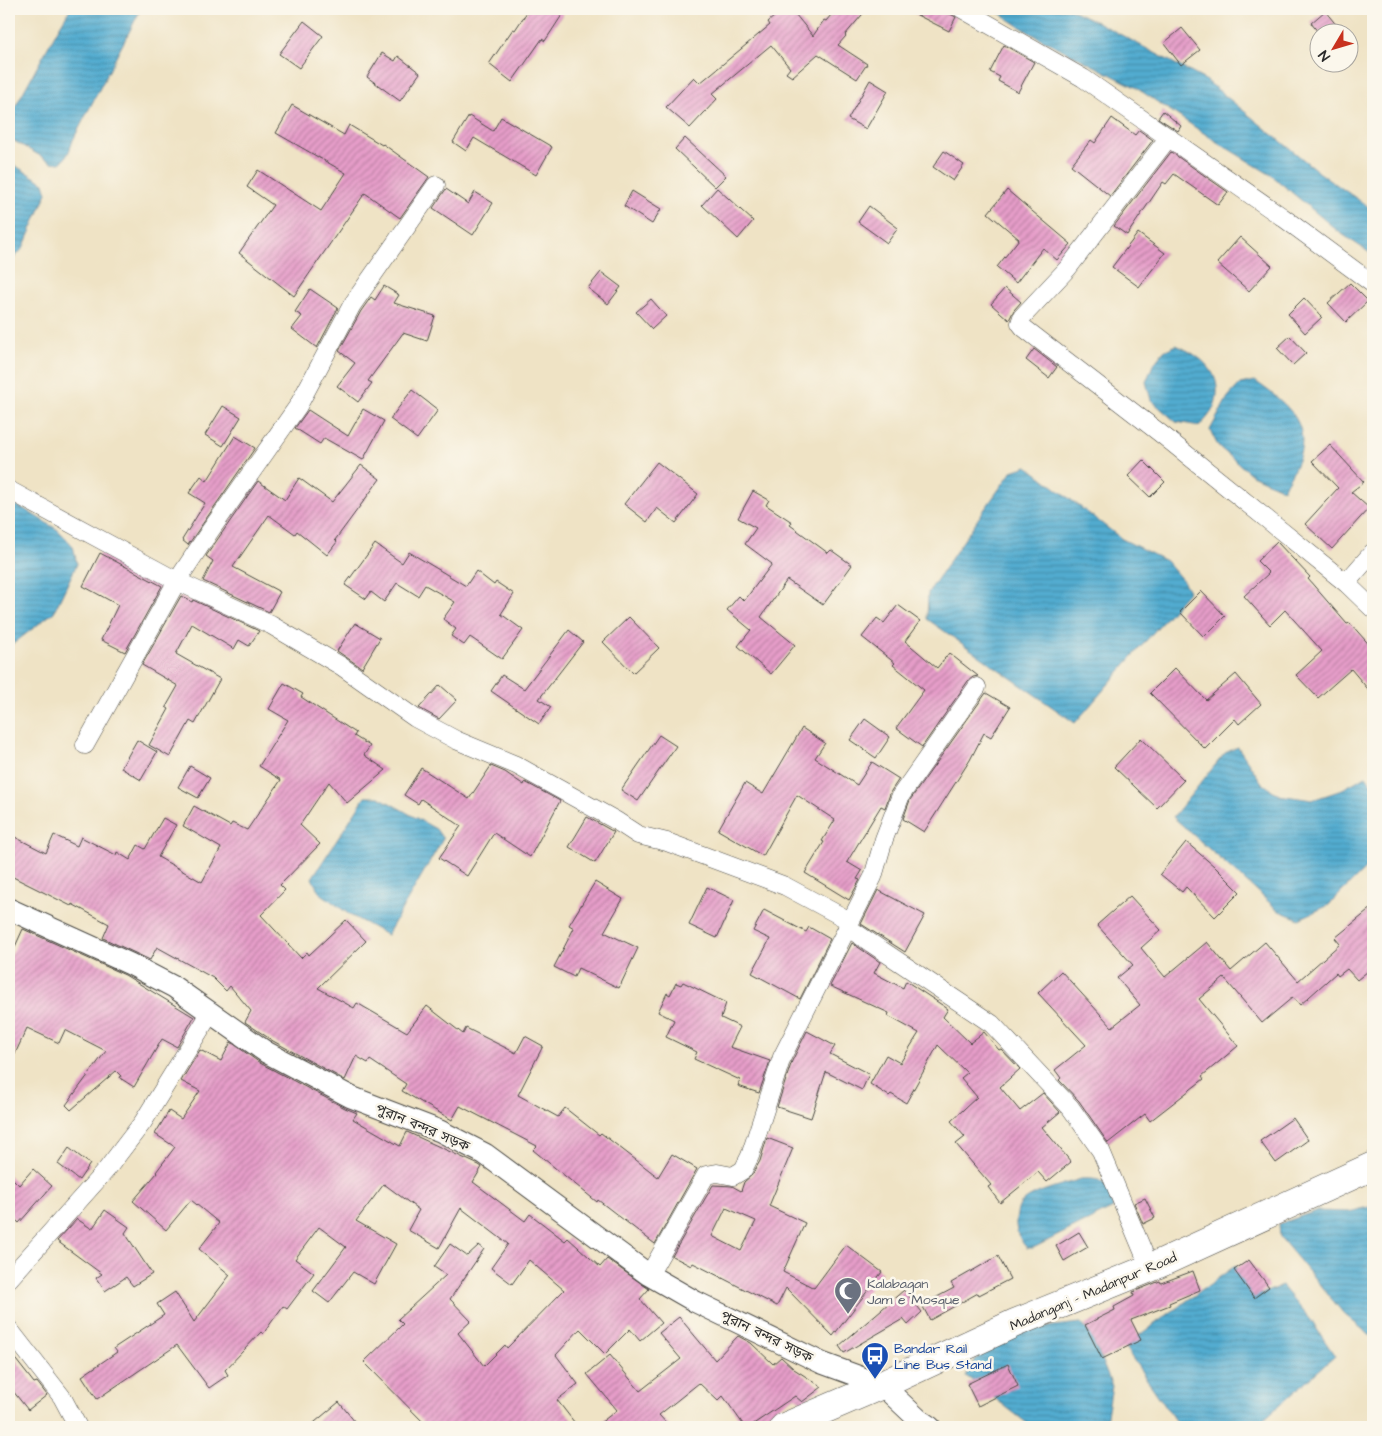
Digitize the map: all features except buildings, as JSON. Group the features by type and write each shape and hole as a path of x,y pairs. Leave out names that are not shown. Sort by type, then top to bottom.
{"main road":[{"name":"Madanganj - Madanpur Road","path":"784,1427 882,1385 1015,1323 1150,1268 1373,1166"}],"street":[{"path":"962,9 1083,78 1282,216 1373,284"},
{"path":"1169,137 1068,268 1022,318 1020,324 1165,437 1346,583 1373,609"},
{"path":"85,745 177,581 298,406 352,305 436,185"},
{"path":"9,490 177,581 271,625 340,666 415,718 456,740 516,765 615,820 638,835 668,842 785,886 848,924 992,1024 1070,1107 1101,1151 1150,1268"},
{"path":"1346,583 1373,552"},
{"path":"649,1275 706,1175 717,1173 733,1176 743,1170 750,1156 782,1057 873,877 884,839 901,795 977,687"},
{"name":"পুরান বন্দর সড়ক","path":"9,909 130,964 174,987 266,1052 351,1097 440,1131 485,1154 554,1203 649,1275 696,1302 822,1363 882,1385"},
{"path":"9,1279 107,1169 143,1122 211,1012"},
{"path":"9,1328 62,1397 78,1427"},
{"path":"882,1385 918,1419 930,1427"}],"water":[{"path":"70,9 141,9 68,153 60,163 51,162 9,138 9,118"},
{"path":"993,9 1070,9 1207,81 1320,173 1373,210 1373,255 1339,232 1271,175 1217,142 1135,87 1030,33"},
{"path":"9,162 44,183 47,193 23,248 9,264"},
{"path":"1176,345 1203,361 1214,376 1217,385 1214,407 1210,415 1200,426 1176,422 1151,400 1146,382 1153,365 1164,351"},
{"path":"1255,381 1286,406 1299,426 1302,438 1301,450 1296,465 1283,489 1252,475 1218,446 1210,430 1228,397 1240,384"},
{"path":"1027,466 1122,539 1166,561 1184,582 1189,591 1075,723 927,619 928,593 1012,471"},
{"path":"9,502 58,530 73,546 77,564 54,612 13,644 9,642"},
{"path":"1238,747 1262,783 1279,795 1312,800 1339,791 1366,776 1373,786 1373,861 1329,905 1299,919 1279,911 1173,817 1225,753"},
{"path":"365,797 379,797 436,829 443,839 387,935 350,915 319,892 312,878"},
{"path":"1081,1179 1101,1181 1105,1184 1110,1193 1113,1208 1033,1248 1027,1248 1020,1239 1016,1228 1020,1205 1040,1192"},
{"path":"1373,1206 1373,1338 1344,1314 1280,1237 1279,1224 1316,1211 1349,1212"},
{"path":"1235,1266 1261,1294 1282,1286 1310,1319 1335,1356 1255,1427 1185,1427 1176,1422 1124,1346"},
{"path":"1081,1323 1091,1335 1112,1386 1106,1421 1095,1427 1032,1427 966,1376 976,1359 1021,1332"}],"place":[{"name":"Kalabagan Jam e Mosque","path":"848,1315"},
{"name":"Bandar Rail Line Bus Stand","path":"875,1380"}]}
